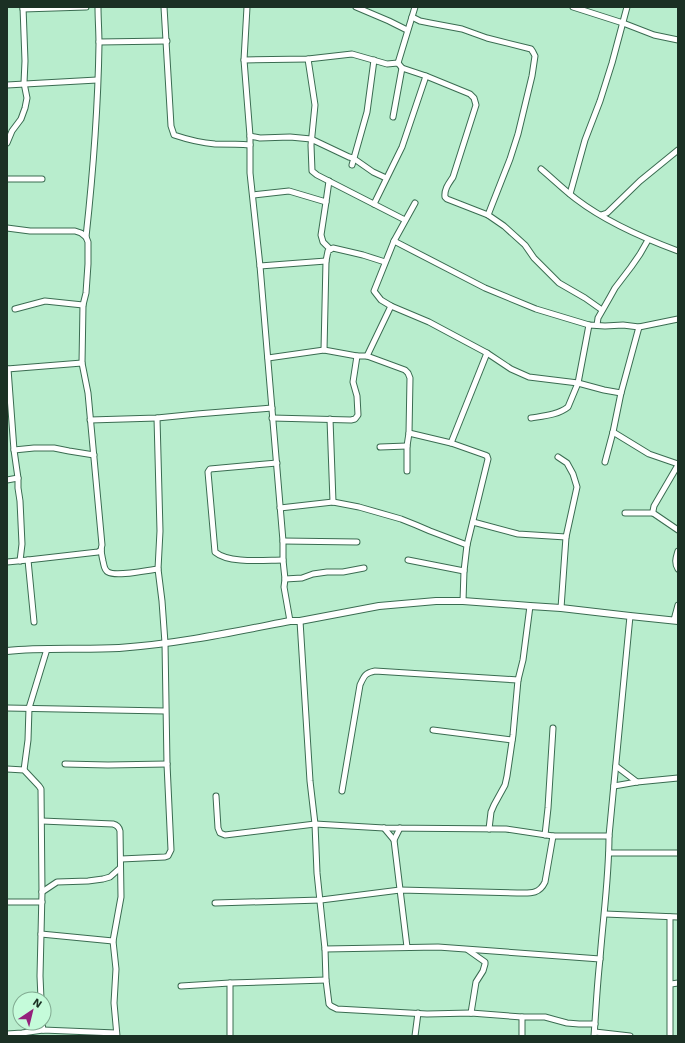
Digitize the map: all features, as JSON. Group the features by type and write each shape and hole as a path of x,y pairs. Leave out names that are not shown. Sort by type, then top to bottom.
{"street":[{"path":"7,143 12,131 21,119 27,98 24,83 25,61 23,8 86,7"},
{"path":"98,7 99,42 93,168 86,237 88,242 88,264 86,293 83,305 82,363 88,393 102,546 101,550 104,569 106,572 128,573 158,569"},
{"path":"164,7 171,126 174,134 183,138 213,144 250,145"},
{"path":"246,7 244,60 250,136 250,173 260,266 277,463 283,541 284,587 290,621"},
{"path":"356,7 407,30"},
{"path":"398,63 415,7"},
{"path":"573,7 623,23 648,33 678,40"},
{"path":"570,194 585,140 603,93 627,7"},
{"path":"412,17 420,21 462,29 487,38 531,49 534,52 535,56 532,72 518,134 488,215"},
{"path":"99,42 166,41"},
{"path":"244,60 308,59 352,54 387,64 398,63"},
{"path":"308,59 315,104 311,139 312,171 317,175 405,220"},
{"path":"352,165 367,112 374,60"},
{"path":"398,63 402,68 470,94 474,98 476,105 453,177 444,194 445,197 488,215 504,226 525,245 534,258 559,283 602,310"},
{"path":"393,117 402,68"},
{"path":"374,204 402,148 426,76"},
{"path":"7,85 97,80"},
{"path":"250,136 260,138 290,137 311,139 353,158 386,178"},
{"path":"600,215 607,213 640,181 678,150"},
{"path":"541,169 576,199 600,215 648,240 678,251"},
{"path":"7,179 42,180"},
{"path":"329,181 321,235 323,242 330,249 333,248 363,255 385,262"},
{"path":"253,195 290,192 326,202"},
{"path":"415,202 394,241 374,291 381,300 391,306 429,322 487,353 511,369 528,377 578,383 621,393"},
{"path":"7,228 30,231 74,231 81,233 86,237"},
{"path":"597,325 598,318 615,288 631,267 648,240"},
{"path":"394,241 485,288 536,309 589,324 639,327 678,319"},
{"path":"324,350 326,261 328,251 330,249"},
{"path":"260,266 326,261"},
{"path":"15,309 45,301 83,305"},
{"path":"367,356 391,306"},
{"path":"531,418 556,413 568,407 578,383 589,324"},
{"path":"605,462 621,393 639,327"},
{"path":"268,358 324,350 357,356 367,356 405,370 410,378 407,471"},
{"path":"451,443 487,353"},
{"path":"272,418 355,419 358,415 357,394 353,382 357,356"},
{"path":"20,561 22,544 18,478 14,450 8,369 82,363"},
{"path":"90,420 157,418 272,408"},
{"path":"121,859 165,857 168,856 171,850 165,711 165,643 158,569 160,531 157,418"},
{"path":"330,419 333,502"},
{"path":"613,432 648,454 678,465 654,506 653,514"},
{"path":"409,433 451,443 485,454 488,459 467,545 463,601"},
{"path":"380,447 407,446"},
{"path":"14,450 54,448 94,455"},
{"path":"558,457 567,463 573,474 577,488 566,537 561,608"},
{"path":"277,463 210,469 208,472 215,552 221,556 242,560 283,560"},
{"path":"7,480 18,478"},
{"path":"280,508 333,502 359,507 416,524 467,545"},
{"path":"625,513 653,514 678,530"},
{"path":"473,522 518,534 566,537"},
{"path":"283,541 356,542"},
{"path":"7,562 98,552 101,550"},
{"path":"678,550 675,561 678,570"},
{"path":"28,560 34,622"},
{"path":"408,560 464,571"},
{"path":"285,580 302,578 313,574 343,572 364,568"},
{"path":"7,651 110,648 165,643 224,634 290,621 300,621 379,606 420,601 463,601 561,608 676,621 678,605"},
{"path":"489,829 494,805 505,785 508,776 518,680 523,660 530,606"},
{"path":"630,616 609,836 605,914 594,1034 630,1036"},
{"path":"300,621 310,781 315,824 317,873 321,900 329,1004 338,1009 545,1017 567,1023 595,1024"},
{"path":"24,770 28,740 29,708 47,649"},
{"path":"342,791 360,685 363,676 369,672 420,673 518,680"},
{"path":"7,708 165,711"},
{"path":"544,835 548,808 553,728"},
{"path":"433,730 512,740"},
{"path":"65,764 167,764"},
{"path":"616,766 637,782"},
{"path":"7,769 24,770 41,789 41,991"},
{"path":"614,786 678,778"},
{"path":"216,796 218,828 220,833 225,835 315,824 384,828 506,829 553,836 609,836"},
{"path":"42,821 110,824 117,825 120,831 120,897 113,941 116,969 114,1003 117,1034 52,1031"},
{"path":"384,828 394,840 407,948"},
{"path":"394,840 400,828"},
{"path":"215,903 321,900 400,890 517,893 533,892 543,887 545,882 553,836"},
{"path":"609,853 678,853"},
{"path":"42,892 57,882 88,881 110,877 120,868"},
{"path":"7,902 42,902"},
{"path":"605,914 678,917"},
{"path":"670,917 670,1036"},
{"path":"41,934 113,941"},
{"path":"325,949 438,947 600,959"},
{"path":"468,950 485,962 483,971 476,982 471,1013"},
{"path":"181,986 326,980"},
{"path":"230,983 230,1036"},
{"path":"671,984 678,983"},
{"path":"415,1036 418,1013"},
{"path":"522,1017 522,1036"},
{"path":"7,1034 35,1031"}]}
